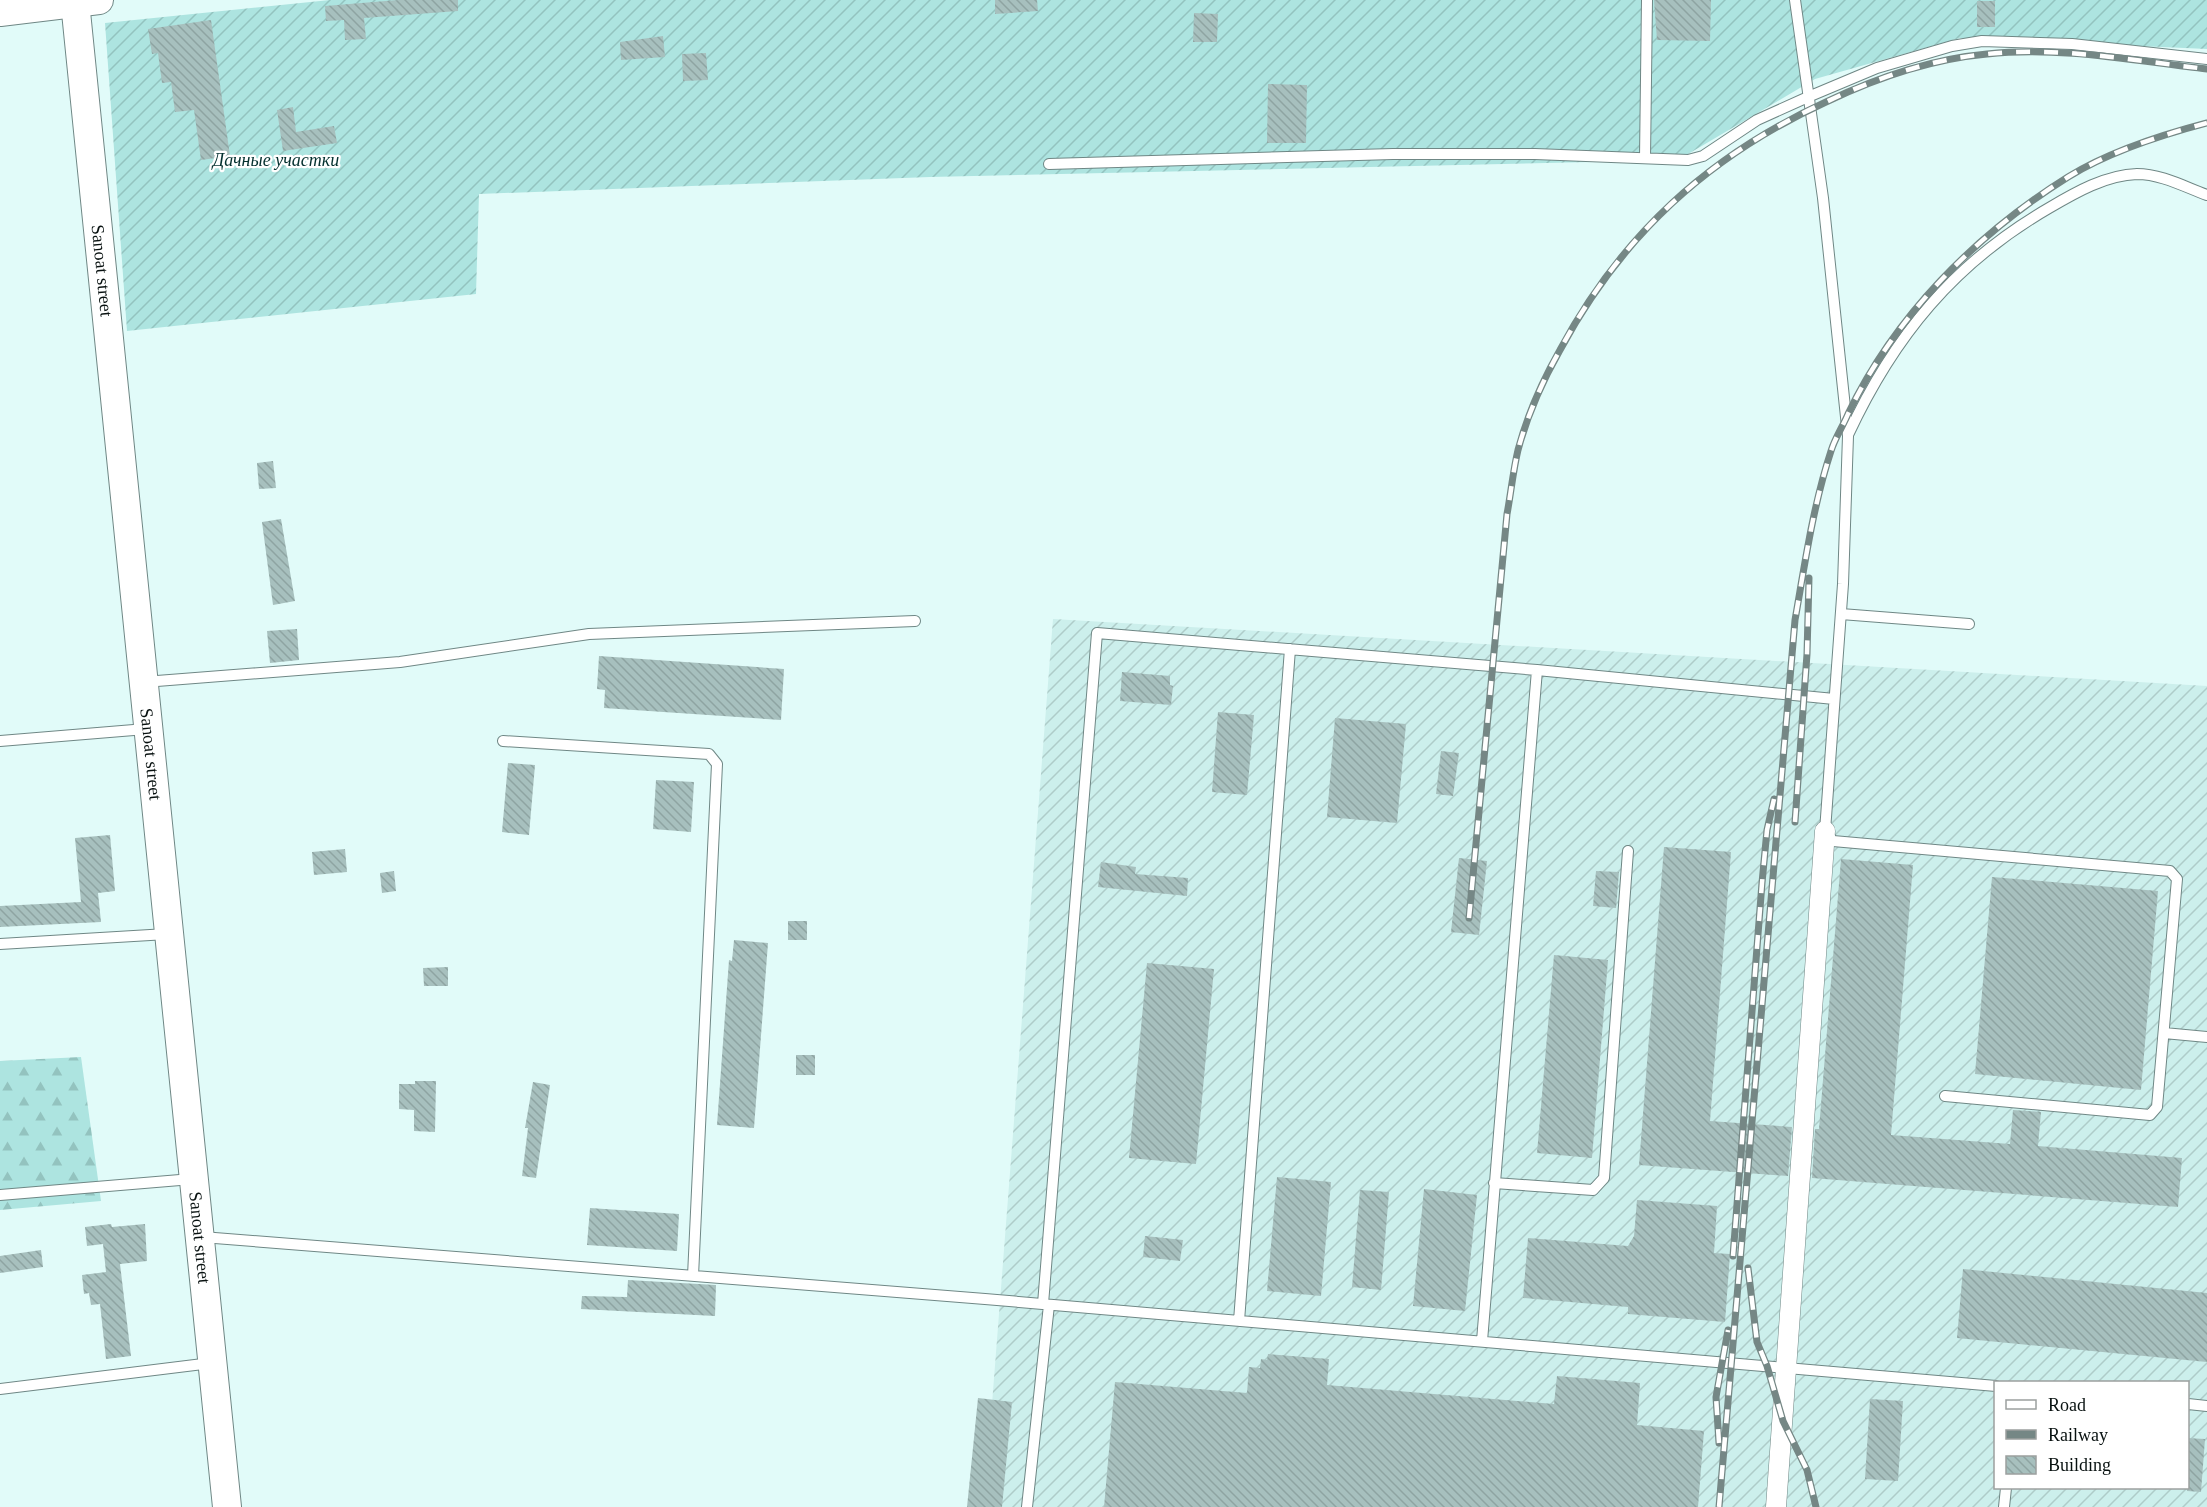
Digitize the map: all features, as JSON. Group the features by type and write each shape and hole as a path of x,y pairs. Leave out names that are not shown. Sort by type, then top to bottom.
{"main road":[{"path":"0,12 87,1"},
{"name":"Sanoat street","path":"87,1 146,729 201,1237 227,1507"}],"street":[{"path":"1776,1507 1825,831"}],"lane":[{"path":"1645,158 1647,0"},
{"path":"1795,0 1823,198 1848,436 1840,614 1825,831 1833,842 2170,871 2177,879 2157,1107 2150,1116 1945,1096"},
{"path":"1049,164 1393,154 1688,159 1703,156 1757,120 1808,97 1877,68 1952,46 1982,41 2072,44 2207,59"},
{"path":"1848,436 1869,390 1907,331 1936,296 1973,260 2023,223 2071,195 2111,178 2138,174 2157,177 2207,195"},
{"path":"1840,614 1969,624"},
{"path":"142,682 400,662 589,634 915,621"},
{"path":"1027,1507 1046,1305 1097,633 1538,670 1834,699"},
{"path":"1239,1321 1290,650"},
{"path":"1482,1341 1538,670"},
{"path":"0,741 146,729"},
{"path":"503,741 710,754 717,764 693,1276"},
{"path":"1494,1183 1593,1190 1604,1178 1628,851"},
{"path":"0,944 168,933"},
{"path":"2164,1034 2207,1037"},
{"path":"0,1195 193,1179"},
{"path":"201,1237 1482,1341 1994,1386"},
{"path":"0,1389 212,1363"},
{"path":"2189,1404 2207,1406"},
{"path":"2004,1507 2006,1489"}],"shaded area":[{"path":"1053,619 2207,686 2207,1507 984,1507"}],"green space":[{"name":"Дачные участки","path":"330,0 2207,0 2207,49 1960,38 1815,79 1678,160 930,177 479,194 476,294 127,331 105,23"},
{"path":"81,1057 101,1201 0,1210 0,1061"}],"building":[{"path":"398,0 458,0 458,11 364,18 366,39 345,40 344,20 326,21 325,6"},
{"path":"995,0 1037,0 1038,11 995,14"},
{"path":"1654,0 1711,0 1710,41 1657,40"},
{"path":"1977,1 1995,1 1995,27 1977,27"},
{"path":"1194,13 1218,14 1217,42 1193,42"},
{"path":"211,20 230,156 201,160 194,110 175,112 171,82 162,83 158,53 152,54 148,29"},
{"path":"663,36 665,57 621,60 620,42"},
{"path":"706,53 708,80 683,81 682,54"},
{"path":"1268,84 1307,85 1306,143 1267,143"},
{"path":"293,107 296,132 334,126 337,143 283,151 277,110"},
{"path":"273,461 276,488 259,489 257,463"},
{"path":"281,519 295,601 273,605 262,522"},
{"path":"297,629 299,660 270,663 267,631"},
{"path":"599,656 784,669 781,720 604,708 605,690 597,689"},
{"path":"1122,672 1170,676 1170,685 1173,686 1171,705 1120,701"},
{"path":"1218,712 1254,715 1247,795 1212,792"},
{"path":"1335,718 1406,724 1397,823 1327,817"},
{"path":"1441,751 1459,753 1453,796 1436,794"},
{"path":"508,763 535,765 529,835 502,832"},
{"path":"656,780 694,782 691,832 653,829"},
{"path":"110,835 115,891 98,893 101,922 0,927 0,906 81,902 75,838"},
{"path":"1664,847 1731,852 1710,1121 1792,1127 1788,1176 1639,1165"},
{"path":"345,849 347,872 314,875 312,852"},
{"path":"1459,858 1487,861 1479,935 1451,932"},
{"path":"1841,859 1913,865 1891,1135 2010,1144 2013,1110 2041,1112 2038,1146 2182,1158 2178,1207 1812,1178 1815,1129 1819,1129"},
{"path":"1101,862 1136,867 1135,874 1188,878 1187,896 1098,887"},
{"path":"394,871 396,891 382,893 380,873"},
{"path":"1596,871 1619,872 1616,908 1593,906"},
{"path":"1992,877 2158,891 2141,1090 1975,1074"},
{"path":"788,921 807,921 807,940 788,940"},
{"path":"734,940 768,943 754,1128 717,1125 729,960 732,961"},
{"path":"1554,955 1608,960 1592,1158 1537,1153"},
{"path":"1147,963 1214,969 1196,1164 1129,1158"},
{"path":"448,967 448,986 424,986 423,968"},
{"path":"796,1055 815,1055 815,1075 796,1075"},
{"path":"415,1081 436,1081 435,1132 414,1131 414,1110 399,1109 399,1084 415,1084"},
{"path":"533,1082 550,1085 536,1178 522,1176 528,1128 525,1128"},
{"path":"1277,1177 1331,1182 1321,1296 1267,1291"},
{"path":"1424,1189 1477,1195 1465,1311 1413,1306"},
{"path":"1360,1190 1389,1192 1381,1290 1352,1287"},
{"path":"1637,1200 1717,1206 1714,1253 1730,1254 1725,1322 1628,1314 1628,1307 1523,1298 1528,1238 1628,1246 1634,1236"},
{"path":"590,1208 679,1214 677,1251 587,1245"},
{"path":"111,1224 112,1227 145,1224 147,1261 120,1264 131,1356 106,1359 100,1304 91,1305 89,1293 84,1294 82,1275 106,1272 103,1244 87,1246 85,1227"},
{"path":"1145,1236 1183,1240 1180,1261 1143,1257"},
{"path":"41,1250 43,1267 0,1273 0,1256"},
{"path":"1963,1269 2207,1293 2207,1362 1957,1338"},
{"path":"628,1280 716,1285 715,1316 581,1309 582,1296 627,1297"},
{"path":"1268,1354 1329,1359 1327,1385 1554,1404 1557,1376 1640,1383 1637,1425 1704,1431 1698,1507 1104,1507 1115,1382 1247,1393 1249,1367 1260,1368 1261,1359 1267,1360"},
{"path":"978,1398 1012,1402 1002,1507 967,1507"},
{"path":"1870,1399 1903,1401 1898,1481 1865,1479"},
{"path":"2189,1438 2205,1439 2201,1492 2187,1491 2189,1489"}],"railway":[{"path":"1469,918 1507,514 1518,450 1536,398 1560,350 1584,309 1640,236 1706,174 1743,148 1783,123 1826,102 1904,71 1945,60 2014,52 2070,53 2207,69"},
{"path":"1719,1507 1795,620 1814,514 1833,446 1867,378 1914,311 1941,280 2001,225 2034,200 2084,168 2118,152 2207,123"},
{"path":"1795,822 1807,654 1809,578"},
{"path":"1733,1256 1762,883 1767,830 1774,799"},
{"path":"1748,1268 1757,1342 1767,1366 1783,1421 1807,1470 1816,1507"},
{"path":"1719,1443 1716,1397 1728,1330"}]}
